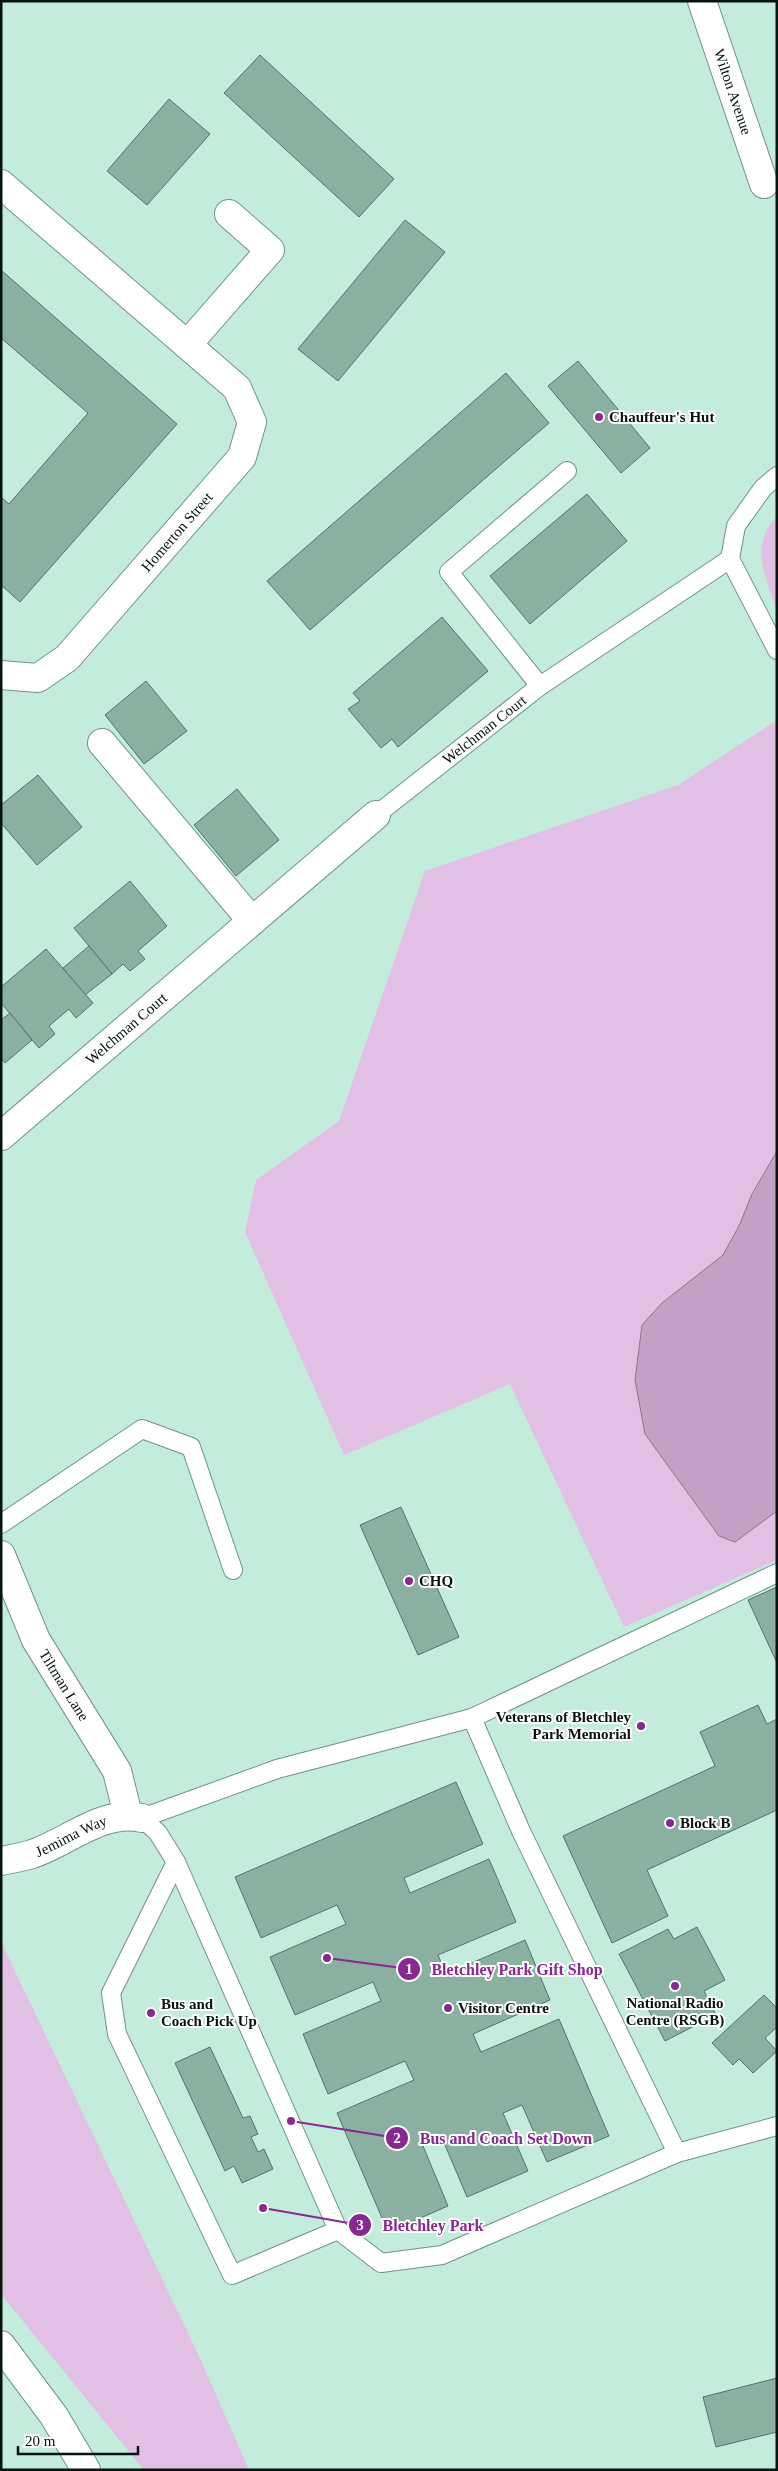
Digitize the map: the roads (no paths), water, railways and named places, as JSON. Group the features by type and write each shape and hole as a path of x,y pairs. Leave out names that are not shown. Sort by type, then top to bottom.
{"street":[{"name":"Wilton Avenue","path":"702,1 764,184"},
{"name":"Homerton Street","path":"1,184 237,388 252,422 242,458 67,658 38,678 1,675"},
{"path":"187,346 270,250 229,214"},
{"path":"102,743 252,921"},
{"name":"Welchman Court","path":"1,1136 376,816"},
{"name":"Tiltman Lane","path":"1,1555 7,1582 36,1640 116,1770 135,1816"},
{"name":"Jemima Way","path":"1,1861 32,1854 113,1817 135,1816"},
{"path":"1,2345 54,2416 86,2470"}],"lane":[{"path":"540,686 449,572 567,471"},
{"path":"777,476 763,488 736,526 730,559 777,650"},
{"name":"Welchman Court","path":"376,816 540,686 730,559"},
{"path":"1,1524 142,1429 191,1448 233,1570"},
{"path":"135,1816 277,1769 472,1718 777,1573"},
{"path":"472,1718 521,1831 677,2153"},
{"path":"135,1816 158,1834 176,1862 338,2230 382,2263 442,2255 677,2153 777,2126"},
{"path":"176,1862 111,1993 116,2034 232,2275 338,2230"}],"place":[{"name":"Chauffeur's Hut","path":"599,417"},
{"name":"CHQ","path":"409,1581"},
{"name":"Veterans of Bletchley Park Memorial","path":"641,1726"},
{"name":"Block B","path":"670,1823"},
{"name":"Bletchley Park Gift Shop","path":"327,1958"},
{"name":"National Radio Centre (RSGB)","path":"675,1986"},
{"name":"Visitor Centre","path":"448,2008"},
{"name":"Bus and Coach Pick Up","path":"151,2013"},
{"name":"Bus and Coach Set Down","path":"291,2121"},
{"name":"Bletchley Park","path":"263,2208"}]}
